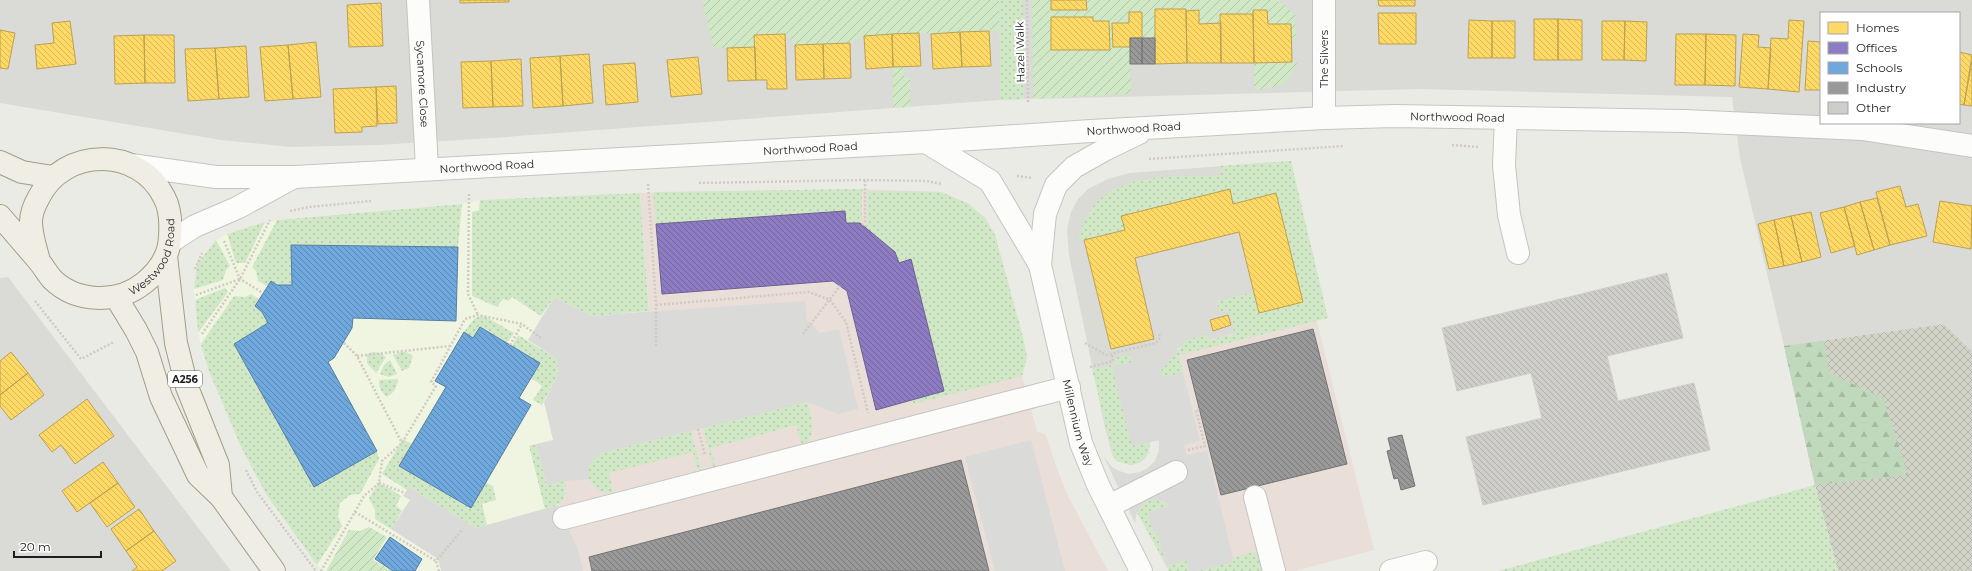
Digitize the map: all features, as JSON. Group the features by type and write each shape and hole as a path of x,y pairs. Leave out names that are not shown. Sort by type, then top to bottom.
{"main road":[{"name":"Westwood Road","path":"0,216 39,261 52,279 71,292 93,298 116,297 137,289 154,275 168,249 171,219 164,196 150,178 131,165 111,159 90,159 70,165 53,177 42,190 34,206 31,222 39,261"},
{"path":"0,162 22,172 53,177"},
{"name":"A256","path":"168,249 176,343 188,387 203,431 218,466 221,497"},
{"name":"A256","path":"116,297 136,330 147,352 161,397 198,475 221,497 274,571"}],"street":[{"name":"Sycamore Close","path":"418,0 427,168"},
{"name":"The Silvers","path":"1324,0 1324,118"},
{"name":"Northwood Road","path":"131,165 216,177 295,177 427,168 926,142 1324,118 1395,116 1684,121 1862,129 1972,146"},
{"path":"1506,118 1504,165 1509,215 1518,253"},
{"name":"Millennium Way","path":"1040,265 1045,214 1056,185 1074,167 1117,143 1151,128"},
{"name":"Millennium Way","path":"926,142 990,181 1040,265 1082,442 1109,506 1141,571"},
{"name":"Northwood Road","path":"168,249 195,226 237,208 295,177"},
{"path":"564,518 1028,399 1069,387"},
{"path":"1109,506 1176,472"},
{"path":"1255,497 1274,571"},
{"path":"1391,571 1426,562"}],"path":[{"name":"Hazel Walk","path":"1027,0 1028,103"},
{"path":"1450,145 1472,147 1505,146"},
{"path":"1142,159 1346,146"},
{"path":"862,225 865,222 865,180"},
{"path":"695,183 865,180 926,181 945,184"},
{"path":"640,184 656,184"},
{"path":"648,184 656,305 656,346"},
{"path":"469,192 468,294 478,315"},
{"path":"461,193 476,192"},
{"path":"286,211 309,207 377,201"},
{"path":"201,335 240,279 270,218"},
{"path":"222,237 240,279 263,293"},
{"path":"194,275 195,268 207,247"},
{"path":"188,297 240,279"},
{"path":"803,334 840,286"},
{"path":"656,305 809,292 830,300 846,322 870,420"},
{"path":"34,300 81,359"},
{"path":"321,571 364,496 379,483 382,461 402,443 436,386 431,382 466,319 478,315 522,324 542,338"},
{"path":"510,345 522,324"},
{"path":"1082,340 1106,355 1156,343 1160,338 1159,333"},
{"path":"344,343 357,356 402,443"},
{"path":"357,356 450,346"},
{"path":"1087,368 1113,361 1112,354"},
{"path":"1185,451 1205,446 1196,410 1200,409"},
{"path":"379,483 405,494"},
{"path":"355,512 436,561 438,571"},
{"path":"436,561 463,529"}],"shaded area":[{"path":"0,0 1972,0 1972,351 1944,324 1784,346 1740,158 1732,97 1420,89 1000,100 492,138 378,145 291,147 221,140 0,103"},
{"path":"1276,162 1315,313 1177,348 1200,441 1159,451 1159,440 1150,442 1149,452 1145,459 1139,463 1131,465 1117,461 1113,456 1105,428 1069,255 1067,229 1071,212 1078,199 1088,189 1108,179 1129,173"},
{"path":"862,189 941,192 969,204 985,218 995,235 1023,337 1027,357 1022,376 1037,431 1046,435 1067,494 1108,571 533,571 519,516 558,505 566,488 553,440 591,316 649,311 640,193"},
{"path":"640,193 649,311 591,316 544,402 566,488 565,496 558,505 519,516 533,571 322,571 266,494 241,447 208,369 198,333 194,289 197,264 216,240 227,234 277,220 462,204 480,200"},
{"path":"8,277 231,571 0,571 0,278"},
{"path":"554,297 591,316 805,301 807,320 820,333 839,329 858,409 839,414 807,402 600,453 589,464 589,479 565,481 547,486 536,444 553,440 544,402 559,371 556,358 528,340"},
{"path":"1315,313 1374,550 1295,571 1169,571 1137,512 1119,471 1129,474 1140,472 1148,468 1155,461 1159,451 1200,441 1177,348"},
{"path":"1944,324 1972,351 1972,571 1838,571 1815,485 1784,346"},
{"path":"1132,362 1163,378 1183,372 1200,441 1184,445 1187,455 1207,451 1234,562 1197,571 1189,571 1186,560 1166,566 1157,531 1153,532 1148,512 1169,506 1163,501 1149,500 1143,504 1137,512 1135,523 1104,457 1112,467 1129,474 1140,472 1148,468 1155,461 1159,451 1159,440 1132,446 1112,367"},
{"path":"1031,440 1065,571 995,571 965,457"},
{"path":"409,487 476,528 558,505 578,550 583,571 441,571 438,559 391,529 410,500 403,496"}],"green space":[{"path":"702,0 999,0 999,30 864,36 850,43 795,45 785,34 755,34 755,47 714,48"},
{"path":"999,0 1023,0 1024,99 1000,100"},
{"path":"1032,0 1051,0 1051,10 1086,10 1086,0 1278,0 1278,3 1283,3 1295,15 1296,40 1291,40 1291,24 1268,24 1267,10 1253,10 1253,14 1221,15 1221,23 1199,24 1199,10 1155,9 1155,38 1130,38 1131,91 1129,94 1033,99","holes":["1051,17 1092,17 1093,21 1109,21 1109,49 1051,50"]},
{"path":"1297,62 1295,70 1286,81 1275,87 1254,90 1254,63"},
{"path":"893,67 904,67 904,77 910,77 910,107 893,108"},
{"path":"1291,161 1328,318 1179,355 1183,372 1163,378 1161,371 1187,340 1208,334 1209,340 1235,334 1229,311 1220,313 1217,301 1254,292 1259,313 1303,302 1276,193 1233,204 1229,189 1121,216 1125,230 1079,241 1081,230 1087,216 1100,199 1114,190 1130,183 1167,177 1221,175 1221,166"},
{"path":"862,189 862,219 860,223 846,223 844,211 656,224 653,192"},
{"path":"868,191 941,192 969,204 985,218 995,235 1023,337 1027,357 1022,376 913,404 913,400 944,391 911,259 899,263 895,252 864,227 867,223"},
{"path":"640,193 649,311 591,316 554,297 541,316 512,297 509,301 503,299 497,307 472,296 472,212 479,210 480,200"},
{"path":"462,204 458,247 292,245 292,285 277,285 271,281 267,286 258,281 256,271 252,267 277,220"},
{"path":"265,222 245,263 236,263 227,234"},
{"path":"216,240 230,266 226,270 223,280 194,289 197,264"},
{"path":"225,288 228,292 198,333 195,300"},
{"path":"251,294 259,299 255,306 262,312 268,323 234,344 314,486 377,451 379,459 360,494 350,495 340,503 338,516 342,526 317,565 266,494 241,447 208,369 201,344 234,296 245,297"},
{"path":"481,316 486,317 514,333 507,343 480,327 473,338 464,332 475,318"},
{"path":"518,335 556,358 559,371 542,405 533,400 542,386 531,378 540,363 512,346"},
{"path":"1824,341 1830,373 1884,399 1908,475 1815,485 1784,346"},
{"path":"373,352 380,353 386,357 376,373 367,363 367,354"},
{"path":"406,352 413,356 409,368 402,371 393,355"},
{"path":"1130,354 1132,362 1112,367 1133,446 1150,442 1149,451 1143,460 1131,465 1117,461 1113,456 1092,369 1116,364 1115,358"},
{"path":"390,360 397,374 389,377 380,374 384,365"},
{"path":"398,379 395,389 387,397 381,390 379,380"},
{"path":"807,402 812,420 812,432 811,437 807,442 802,445 796,425 711,448 716,467 713,467 703,428"},
{"path":"691,431 701,470 698,471 693,452 609,473 613,493 602,492 589,479 589,464 600,453"},
{"path":"403,439 412,444 399,466 470,508 485,482 493,486 496,500 482,504 487,525 476,528 409,487 407,490 382,474"},
{"path":"536,444 547,486 565,481 566,487 566,493 560,503 545,509 529,446"},
{"path":"378,484 389,488 401,496 396,506 402,511 391,529 375,519 375,510 369,498"},
{"path":"1815,485 1838,571 1498,571"},
{"path":"1149,500 1156,500 1169,505 1148,512 1153,532 1157,531 1166,565 1137,512 1143,504"},
{"path":"369,527 387,537 373,560 392,571 326,571 349,530 360,531"},
{"path":"1258,551 1263,571 1197,571 1234,562 1233,557"},
{"path":"1186,560 1189,571 1169,571 1166,566"}],"building: Homes":[{"path":"460,0 509,0 509,2 460,3"},
{"path":"1051,0 1086,0 1087,10 1051,10"},
{"path":"1378,0 1415,0 1415,6 1379,6"},
{"path":"381,3 383,46 349,47 347,5"},
{"path":"1155,9 1186,9 1187,63 1155,64"},
{"path":"1199,10 1199,24 1221,23 1221,63 1187,63 1186,11"},
{"path":"1253,10 1267,10 1268,24 1291,24 1292,62 1254,63"},
{"path":"1129,12 1142,12 1142,38 1130,38 1130,47 1113,47 1112,23 1129,23"},
{"path":"1378,13 1416,13 1416,44 1379,44"},
{"path":"1220,14 1253,14 1254,63 1221,63"},
{"path":"1051,17 1093,17 1093,21 1109,21 1110,50 1051,50"},
{"path":"1534,19 1558,19 1558,60 1534,60"},
{"path":"1558,19 1582,20 1582,60 1558,60"},
{"path":"1469,20 1492,21 1492,58 1468,58"},
{"path":"1789,20 1804,21 1799,92 1768,89 1771,38 1788,39"},
{"path":"70,21 76,64 37,69 35,45 54,43 52,23"},
{"path":"1492,21 1515,21 1515,58 1492,58"},
{"path":"1602,21 1625,21 1624,60 1602,60"},
{"path":"1625,21 1647,22 1646,61 1624,60"},
{"path":"0,30 15,33 8,69 0,68"},
{"path":"989,31 991,66 962,67 960,32"},
{"path":"960,32 962,67 933,69 931,34"},
{"path":"919,33 921,66 893,67 892,34"},
{"path":"785,34 787,89 767,89 767,80 756,80 754,35"},
{"path":"892,34 893,67 866,69 864,36"},
{"path":"1676,34 1706,34 1705,85 1675,85"},
{"path":"1706,34 1736,35 1735,86 1705,85"},
{"path":"1743,34 1759,35 1758,47 1771,48 1768,89 1739,87"},
{"path":"144,35 145,83 115,84 114,36"},
{"path":"144,35 174,35 175,83 145,83"},
{"path":"1808,41 1820,42 1820,90 1805,90"},
{"path":"316,42 321,97 293,99 288,45"},
{"path":"850,43 851,78 824,79 823,44"},
{"path":"823,44 824,79 796,80 795,45"},
{"path":"288,45 293,99 265,101 260,47"},
{"path":"246,46 249,97 219,99 215,48"},
{"path":"755,47 756,80 728,81 727,48"},
{"path":"215,48 219,99 188,101 185,49"},
{"path":"1960,52 1972,55 1964,105 1960,104"},
{"path":"589,54 593,103 563,106 560,56"},
{"path":"560,56 563,106 533,108 530,58"},
{"path":"698,57 702,94 671,97 667,60"},
{"path":"521,59 523,106 493,107 491,61"},
{"path":"491,61 493,107 463,108 461,62"},
{"path":"1972,61 1972,106 1964,105"},
{"path":"635,63 638,102 606,105 603,65"},
{"path":"396,86 397,123 378,124 376,87"},
{"path":"376,87 377,126 362,127 362,132 335,133 333,89"},
{"path":"1900,186 1906,207 1918,204 1927,236 1890,245 1876,192"},
{"path":"1230,189 1233,204 1276,193 1303,302 1259,313 1239,232 1135,258 1154,339 1111,349 1084,240 1125,230 1121,216"},
{"path":"1877,198 1890,245 1874,250 1860,202"},
{"path":"1940,201 1972,206 1971,249 1933,242"},
{"path":"1860,202 1874,250 1857,255 1844,207"},
{"path":"1844,207 1855,246 1831,253 1820,213"},
{"path":"1811,212 1821,257 1802,262 1791,216"},
{"path":"1791,216 1802,262 1784,266 1774,220"},
{"path":"1774,220 1784,266 1769,269 1758,224"},
{"path":"1228,315 1231,325 1213,331 1210,320"},
{"path":"11,352 28,373 0,395 0,361"},
{"path":"28,373 44,395 11,420 0,406 0,395"},
{"path":"87,399 114,436 75,464 61,445 52,452 39,435"},
{"path":"103,462 118,483 77,512 62,491"},
{"path":"118,483 135,507 107,527 90,503"},
{"path":"139,509 154,531 126,551 111,529"},
{"path":"154,531 176,561 162,571 132,571 137,567 126,551"}],"building: Offices":[{"path":"845,211 846,223 860,223 895,252 899,263 911,259 944,391 876,410 847,291 833,281 662,294 656,224"}],"building: Schools":[{"path":"291,245 458,247 456,321 353,318 352,328 334,358 328,362 377,451 314,487 234,344 268,323 262,312 255,306 271,281 277,285 292,285"},
{"path":"480,327 540,363 519,398 531,405 471,508 399,466 446,387 435,381 464,332 473,338"},
{"path":"390,537 422,559 415,571 393,571 375,559"}],"building: Industry":[{"path":"1130,38 1142,38 1142,64 1130,64"},
{"path":"1142,38 1155,38 1155,64 1142,64"},
{"path":"1313,329 1347,464 1221,495 1187,360"},
{"path":"1402,435 1415,486 1401,490 1398,478 1394,479 1387,451 1391,450 1388,438"},
{"path":"961,460 989,571 592,571 589,557"}],"building: Other":[{"path":"1667,273 1683,338 1607,356 1618,401 1694,383 1710,450 1483,505 1466,437 1542,418 1531,373 1457,391 1442,328"}]}
